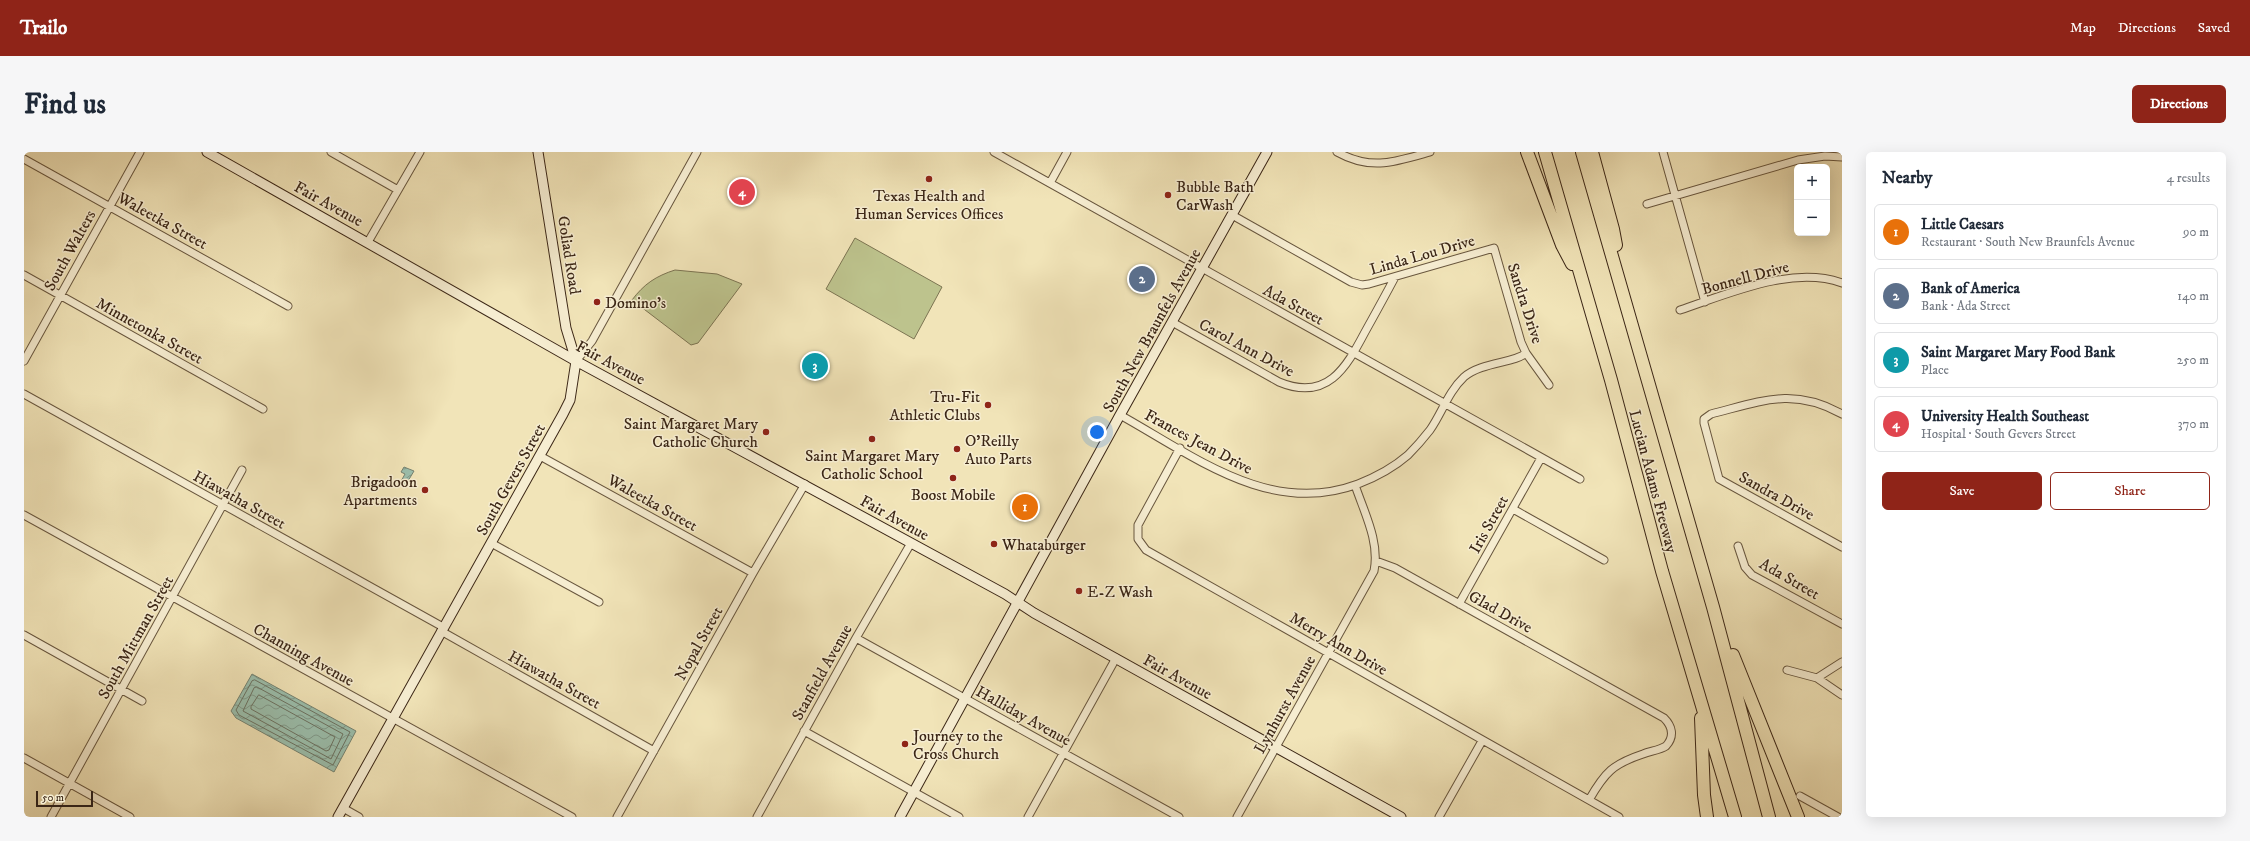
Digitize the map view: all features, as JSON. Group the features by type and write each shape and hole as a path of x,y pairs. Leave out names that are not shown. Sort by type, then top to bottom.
{"highway":[{"path":"1527,152 1562,245 1583,284"},
{"name":"Lucian Adams Freeway","path":"1545,152 1583,284 1658,558 1735,817"},
{"name":"Lucian Adams Freeway","path":"1582,152 1713,607 1769,817"},
{"path":"1592,152 1613,229 1622,291"},
{"path":"1713,607 1798,817"},
{"path":"1700,701 1704,794 1707,817"}],"main road":[{"name":"Fair Avenue","path":"207,152 368,242 576,362 805,484 1401,817"},
{"name":"Goliad Road","path":"538,152 566,328 576,362"},
{"name":"South New Braunfels Avenue","path":"900,817 966,699 1120,415 1267,152"},
{"name":"South Gevers Street","path":"338,817 570,400 576,362"}],"street":[{"name":"South Walters","path":"24,361 140,152"},
{"path":"331,152 398,190"},
{"path":"368,242 420,152"},
{"name":"South Gevers Street","path":"576,362 592,341 697,152"},
{"name":"Ada Street","path":"994,152 1580,480"},
{"path":"1050,183 1067,152"},
{"path":"1337,152 1354,160 1381,164 1430,152"},
{"path":"1663,152 1705,302"},
{"path":"1647,204 1798,160 1825,156 1842,157"},
{"name":"Waleetka Street","path":"24,159 288,306"},
{"name":"Linda Lou Drive","path":"1232,215 1351,282 1362,285 1395,277 1494,248"},
{"name":"Sandra Drive","path":"1494,248 1526,353 1549,385"},
{"name":"Minnetonka Street","path":"24,275 263,409"},
{"name":"Carol Ann Drive","path":"1172,322 1279,382 1296,388 1313,387 1334,378 1342,371 1354,353 1395,277"},
{"name":"Bonnell Drive","path":"1680,310 1767,283 1794,278 1817,277 1842,283"},
{"path":"1445,404 1457,385 1470,373 1526,353"},
{"name":"Hiawatha Street","path":"24,394 442,629 654,751"},
{"name":"Sandra Drive","path":"1842,414 1812,400 1786,398 1771,399 1711,414 1704,419 1719,479 1842,547"},
{"name":"Frances Jean Drive","path":"1120,415 1243,482 1276,492 1311,494 1329,492 1355,485 1381,474 1407,456 1430,430 1445,404"},
{"name":"Merry Ann Drive","path":"1180,448 1138,525 1136,532 1141,545 1146,550 1619,817"},
{"name":"Waleetka Street","path":"540,456 753,573"},
{"name":"Iris Street","path":"1460,604 1541,458"},
{"name":"South Mittman Street","path":"51,817 173,598 242,470"},
{"name":"Nopal Street","path":"619,816 753,573 805,484"},
{"path":"1355,485 1374,540 1376,561"},
{"path":"1513,509 1604,560"},
{"name":"Channing Avenue","path":"24,515 572,817"},
{"path":"491,543 599,602"},
{"name":"Stanfield Avenue","path":"757,817 856,638 911,543"},
{"name":"Ada Street","path":"1738,546 1745,567 1752,575 1842,624"},
{"name":"Lynhurst Avenue","path":"1237,817 1372,577 1376,561"},
{"name":"Glad Drive","path":"1376,561 1395,568 1460,604 1664,718 1670,724 1672,733 1668,744 1663,748 1625,760 1612,767 1601,778 1588,800"},
{"path":"24,635 142,701"},
{"name":"Halliday Avenue","path":"856,638 1179,817"},
{"path":"1028,817 1116,658"},
{"path":"1817,678 1842,662"},
{"path":"1787,670 1817,678 1842,695"},
{"path":"804,731 959,817"},
{"path":"1439,817 1482,741"},
{"path":"24,758 130,817"},
{"path":"1800,796 1838,817"},
{"path":"343,808 359,817"}],"green space":[{"path":"855,238 942,287 914,339 826,289"},
{"path":"675,270 717,274 742,284 698,343 691,345 632,300 641,289 651,281"}],"water":[{"path":"404,467 414,471 405,486 400,483 405,474 401,472"},
{"path":"252,674 356,731 334,772 236,718 231,711"}],"place":[{"name":"Texas Health and Human Services Offices","path":"929,179"},
{"name":"University Health Southeast","path":"742,192"},
{"name":"Bubble Bath CarWash","path":"1168,195"},
{"name":"Bank of America","path":"1142,279"},
{"name":"Domino's","path":"597,302"},
{"name":"Saint Margaret Mary Food Bank","path":"815,366"},
{"name":"Tru-Fit Athletic Clubs","path":"988,405"},
{"name":"Saint Margaret Mary Catholic Church","path":"766,432"},
{"name":"Saint Margaret Mary Catholic School","path":"872,439"},
{"name":"O'Reilly Auto Parts","path":"957,449"},
{"name":"Boost Mobile","path":"953,478"},
{"name":"Brigadoon Apartments","path":"425,490"},
{"name":"Little Caesars","path":"1025,507"},
{"name":"Whataburger","path":"994,544"},
{"name":"E-Z Wash","path":"1079,591"},
{"name":"Journey to the Cross Church","path":"905,744"}]}
